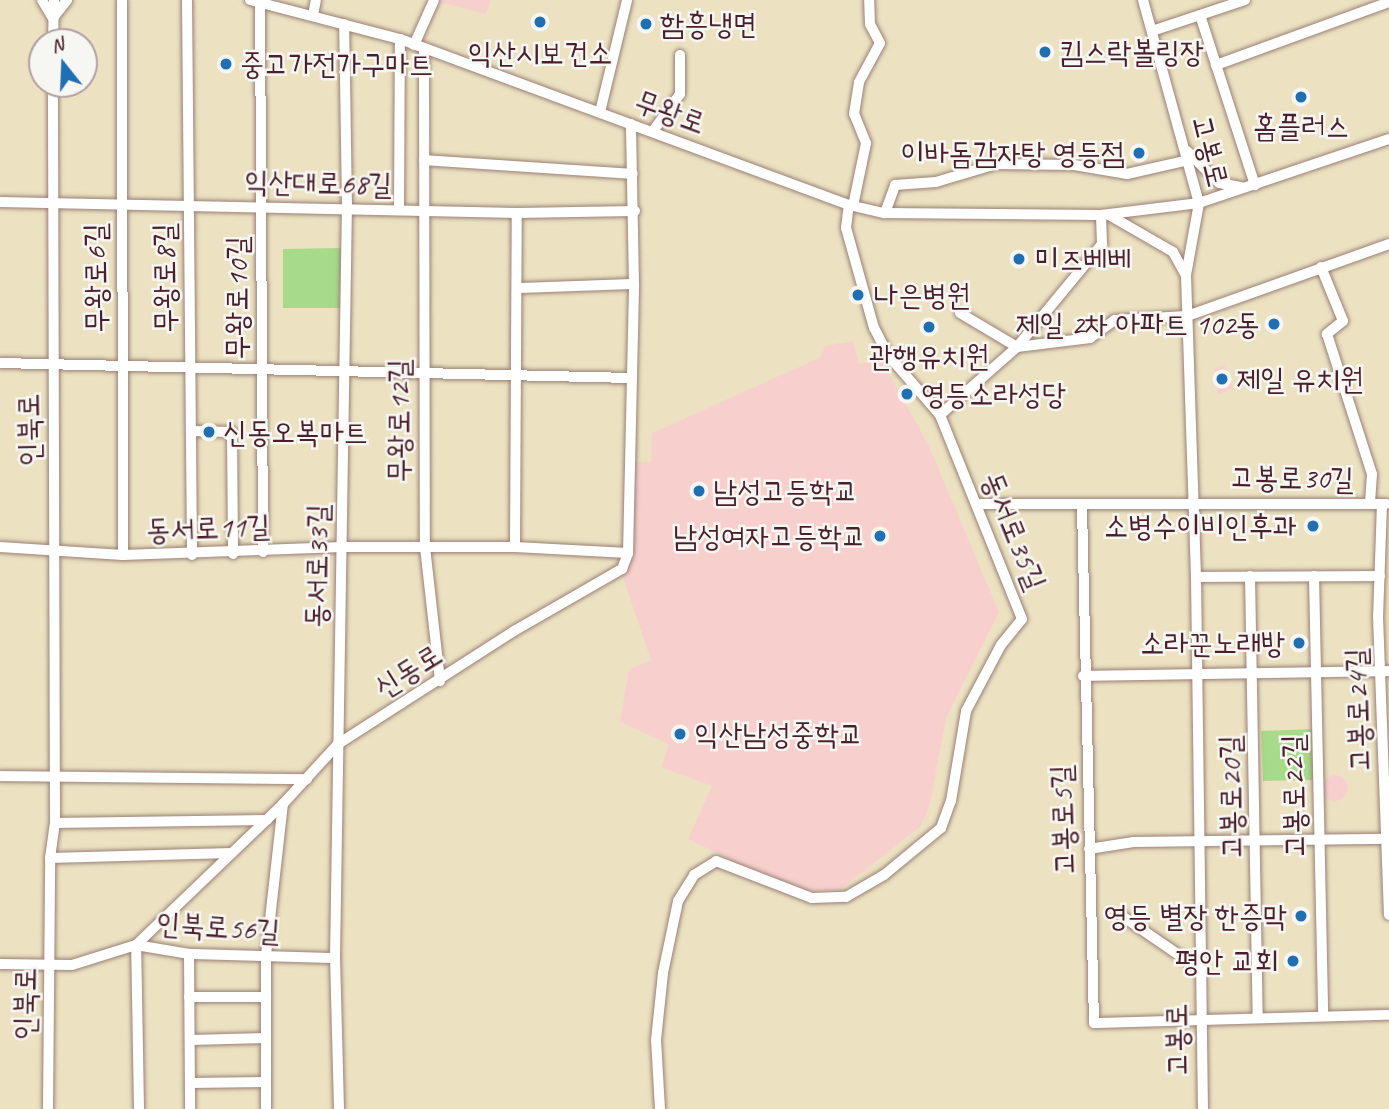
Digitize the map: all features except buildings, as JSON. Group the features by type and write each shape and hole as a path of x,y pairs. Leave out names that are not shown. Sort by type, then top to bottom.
{"street":[{"path":"42,0 53,18"},
{"path":"53,28 54,0"},
{"path":"53,18 67,0"},
{"name":"무왕로6길","path":"122,0 119,206 123,365 123,555"},
{"name":"무왕로8길","path":"187,0 192,555"},
{"path":"313,15 316,0"},
{"path":"419,47 434,0"},
{"path":"600,112 627,0"},
{"name":"동서로35길","path":"660,1109 656,1040 663,973 678,901 694,875 716,861 812,898 846,897 884,874 941,828 951,801 967,711 1000,645 1022,619 940,415 888,355 874,328 846,228 866,143 854,114 859,82 880,43 870,24 869,0"},
{"name":"고봉로","path":"1143,0 1199,203 1186,275 1196,577 1203,1109"},
{"path":"1152,31 1200,15 1221,4 1245,0"},
{"name":"무왕로","path":"255,1 400,39 851,206 885,213 1105,215 1199,203 1389,139"},
{"name":"무왕로10길","path":"255,1 261,207 263,552"},
{"path":"1216,65 1389,2"},
{"path":"885,213 895,185 936,182 996,164 1074,165 1126,174 1187,155 1219,183 1249,186 1200,15"},
{"name":"동서로33길","path":"339,1109 335,958 347,206 344,24"},
{"path":"399,208 400,39"},
{"name":"무왕로12길","path":"419,47 424,160 425,547 440,681"},
{"path":"653,131 680,94 680,55"},
{"name":"인북로","path":"48,1109 50,858 55,822 52,774 56,550 52,364 53,98"},
{"path":"628,553 635,211 631,124"},
{"path":"424,160 633,174"},
{"name":"익산대로68길","path":"0,202 119,206 347,206 517,213 635,211"},
{"path":"516,547 517,213"},
{"path":"940,415 1017,347 1102,244 1105,215 1174,252 1186,275"},
{"path":"960,313 1017,347 1090,338 1115,320 1187,316 1389,244"},
{"name":"고봉로24길","path":"1321,267 1343,321 1327,334 1370,466 1385,551 1380,576 1384,617 1389,915"},
{"path":"518,288 634,284"},
{"path":"0,363 345,368 423,374 631,378"},
{"path":"191,431 232,432 233,554"},
{"path":"978,504 1082,507 1194,501"},
{"name":"고봉로30길","path":"1194,501 1376,504"},
{"name":"고봉로5길","path":"1082,507 1083,676 1094,1023 1202,1017"},
{"name":"동서로11길","path":"0,547 123,555 233,554 342,547 516,547 628,553"},
{"name":"신동로","path":"0,964 72,965 136,945 267,820 338,744 514,631 622,569 628,553"},
{"name":"고봉로20길","path":"1250,576 1257,843 1258,1017"},
{"name":"고봉로22길","path":"1314,576 1323,1016"},
{"path":"1196,577 1380,576"},
{"path":"1083,676 1385,671"},
{"path":"0,776 52,774 307,779"},
{"path":"266,1109 266,955 283,804"},
{"path":"55,822 267,820"},
{"path":"1089,849 1133,842 1198,844 1388,839"},
{"path":"50,858 230,853"},
{"path":"1122,916 1201,970"},
{"name":"인북로56길","path":"139,1109 136,945 189,954 335,958"},
{"path":"189,954 190,1109"},
{"path":"189,997 266,997"},
{"path":"1202,1017 1389,1015"},
{"path":"190,1040 266,1038"},
{"path":"190,1083 266,1082"}],"shaded area":[{"path":"430,0 491,0 486,14"},
{"path":"853,341 859,364 881,359 929,446 999,612 946,718 930,804 921,826 840,890 793,890 688,839 712,786 661,767 669,744 620,722 629,669 651,660 622,575 633,462 651,462 652,433 821,357 825,346"},
{"name":"제일 유치원","path":"1224,365 1233,388 1218,395 1214,369"},
{"path":"1335,775 1344,779 1348,788 1344,797 1335,801 1326,797 1322,788 1326,779"}],"green space":[{"path":"343,248 343,308 283,308 283,249"},
{"path":"1313,729 1314,780 1263,781 1261,731"}],"place":[{"name":"익산시보건소","path":"540,22"},
{"name":"함흥냉면","path":"646,24"},
{"name":"킴스락볼링장","path":"1045,52"},
{"name":"중고가전가구마트","path":"226,64"},
{"name":"홈플러스","path":"1301,97"},
{"name":"이바돔감자탕 영등점","path":"1139,153"},
{"name":"미즈베베","path":"1019,259"},
{"name":"나은병원","path":"858,295"},
{"name":"제일 2차 아파트 102동","path":"1274,324"},
{"name":"관행유치원","path":"929,327"},
{"name":"제일 유치원","path":"1222,379"},
{"name":"영등소라성당","path":"907,394"},
{"name":"신동오복마트","path":"209,432"},
{"name":"남성고등학교","path":"699,491"},
{"name":"소병수이비인후과","path":"1313,526"},
{"name":"남성여자고등학교","path":"880,536"},
{"name":"소라꾼노래방","path":"1299,643"},
{"name":"익산남성중학교","path":"680,734"},
{"name":"영등 별장 한증막","path":"1301,916"},
{"name":"평안 교회","path":"1293,961"}]}
